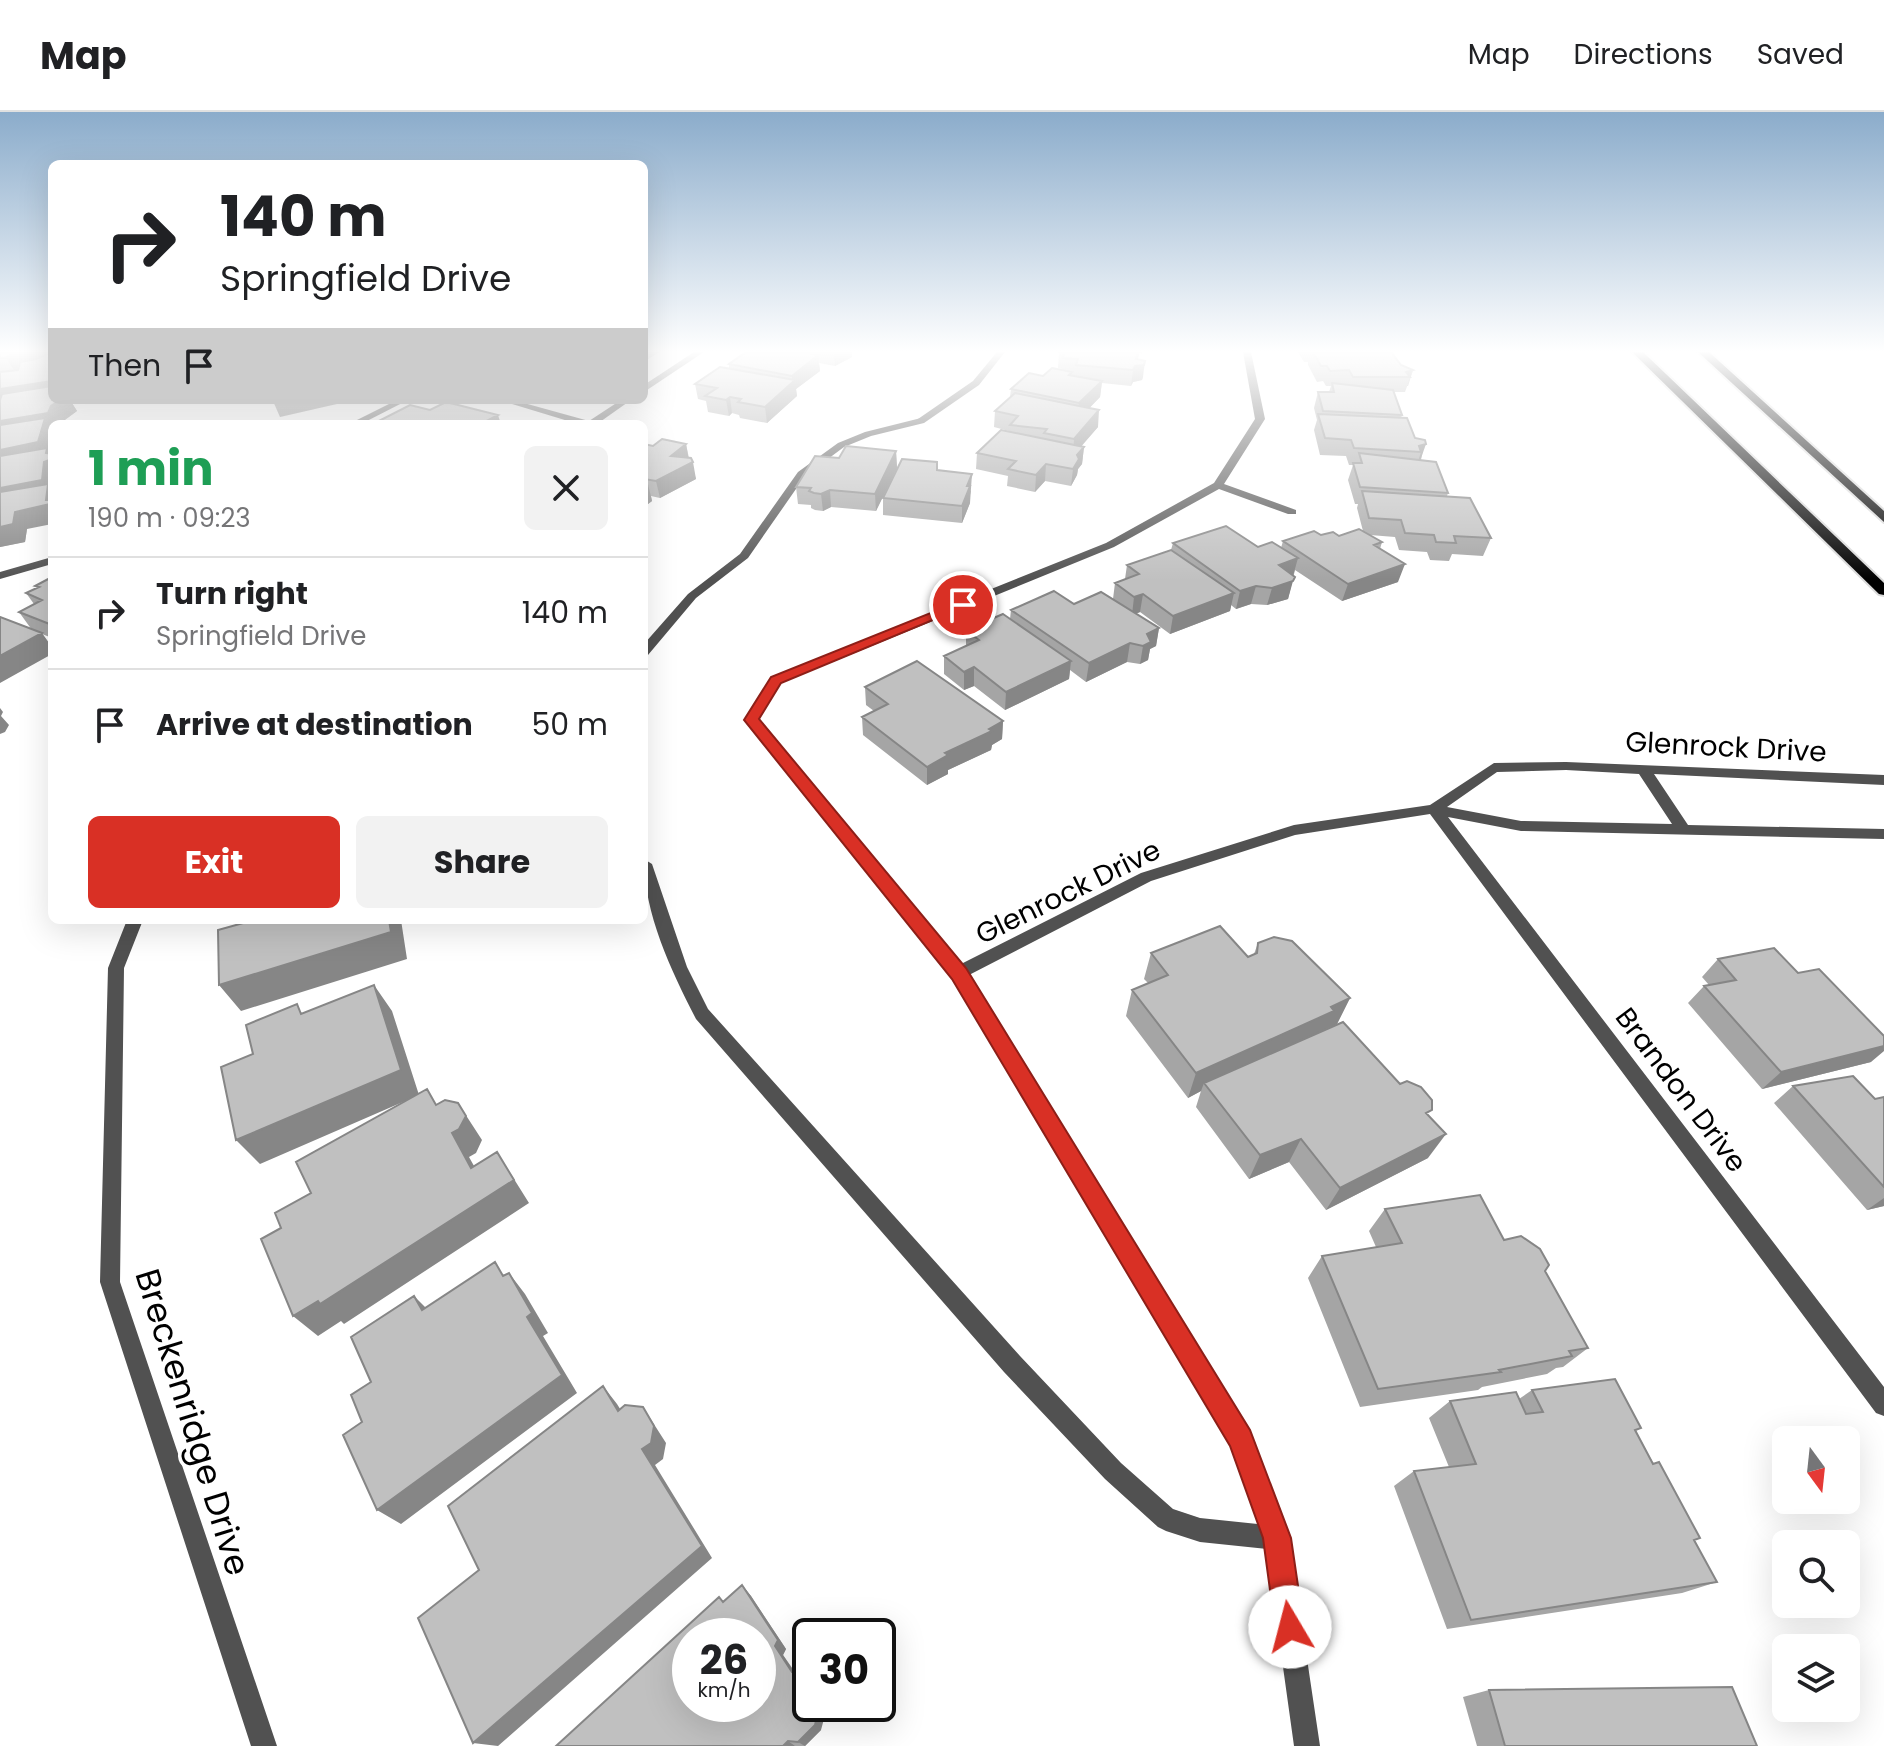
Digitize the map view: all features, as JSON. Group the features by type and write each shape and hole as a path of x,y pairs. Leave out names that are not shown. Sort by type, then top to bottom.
{"main road":[{"path":"1716,428 1884,591"},
{"path":"1786,428 1884,518"}],"street":[{"path":"648,647 692,596 744,556 801,474 841,445 891,428"},
{"path":"1254,428 1218,485 1110,545 776,680 751,720 959,973 1241,1439 1277,1538 1307,1746"},
{"path":"1218,485 1292,512"},
{"path":"0,576 48,561"},
{"name":"Glenrock Drive","path":"1434,809 1494,768 1566,766 1884,780"},
{"path":"1643,769 1683,829"},
{"name":"Glenrock Drive","path":"959,973 1146,877 1294,830 1434,809 1521,826 1884,834"},
{"name":"Brandon Drive","path":"1434,809 1884,1405"},
{"path":"648,876 679,967 702,1014 1012,1364 1113,1471 1166,1519 1200,1530 1277,1538"},
{"name":"Breckenridge Drive","path":"133,924 116,968 110,1282 264,1746"}],"building":[{"path":"0,428 42,428 38,442 0,450"},
{"path":"1040,428 1083,428 1074,439 1044,433 1047,429"},
{"path":"1322,428 1411,428 1415,438 1425,440 1426,444 1419,446 1421,452 1354,448 1351,440 1325,438"},
{"path":"1001,430 1084,447 1077,455 1079,459 1073,469 1046,464 1036,475 1008,469 1016,461 977,453"},
{"path":"662,439 686,444 671,456 691,458 693,462 656,481 648,480 648,445 653,446"},
{"path":"846,446 896,451 875,494 830,490 821,494 809,491 811,488 796,487 815,456 839,458"},
{"path":"47,448 48,460 44,462 42,480 0,488 0,456"},
{"path":"1359,453 1436,462 1448,493 1360,487 1353,463 1362,463"},
{"path":"902,459 937,462 937,470 972,474 962,506 883,498"},
{"path":"48,484 48,504 15,512 13,524 0,527 0,492"},
{"path":"1362,491 1470,498 1491,538 1454,536 1456,543 1436,542 1434,535 1405,533 1401,520 1369,518"},
{"path":"1226,526 1258,547 1272,542 1298,558 1279,565 1295,577 1293,581 1272,588 1256,586 1240,591 1173,543"},
{"path":"1359,529 1382,542 1374,545 1405,564 1348,584 1283,541 1314,531 1321,535 1333,532 1339,536"},
{"path":"1171,550 1234,593 1173,616 1143,594 1134,597 1115,583 1139,574 1127,565"},
{"path":"48,579 48,623 19,612 42,600 26,593 39,587 35,586"},
{"path":"1054,591 1074,604 1101,592 1159,628 1147,634 1151,642 1143,646 1130,643 1089,663 1011,610"},
{"path":"1003,614 1071,661 1006,692 974,667 964,672 944,656 979,640 966,630"},
{"path":"0,617 42,633 0,656"},
{"path":"917,661 1003,721 989,729 992,731 945,753 948,755 927,767 862,717 888,704 865,687"},
{"path":"240,924 390,924 391,932 219,985 218,930"},
{"path":"1220,926 1248,957 1257,953 1258,943 1274,937 1292,941 1350,998 1331,1007 1334,1011 1196,1073 1132,990 1168,975 1151,953"},
{"path":"1774,948 1798,973 1819,969 1884,1036 1884,1046 1781,1072 1704,986 1736,980 1718,959"},
{"path":"374,985 401,1070 236,1140 221,1067 253,1054 246,1025 297,1004 301,1014"},
{"path":"1343,1022 1400,1084 1407,1081 1421,1087 1432,1100 1432,1110 1426,1113 1446,1134 1340,1188 1301,1139 1260,1155 1204,1083"},
{"path":"1853,1076 1875,1099 1884,1097 1884,1187 1793,1086"},
{"path":"427,1089 436,1105 445,1100 458,1103 466,1116 459,1129 452,1133 471,1168 497,1152 514,1180 320,1304 318,1301 293,1316 261,1239 281,1228 275,1213 311,1193 296,1162"},
{"path":"1480,1195 1504,1240 1521,1236 1540,1249 1549,1265 1545,1271 1588,1348 1569,1351 1572,1356 1499,1370 1501,1372 1378,1389 1322,1256 1402,1243 1385,1209"},
{"path":"495,1262 503,1276 509,1273 532,1313 527,1317 562,1375 377,1510 343,1435 362,1422 351,1395 371,1382 351,1337 414,1296 422,1310"},
{"path":"1615,1379 1641,1428 1635,1430 1653,1464 1659,1462 1700,1538 1694,1540 1717,1582 1471,1620 1414,1471 1476,1464 1450,1401 1516,1392 1526,1414 1543,1412 1532,1390"},
{"path":"603,1386 618,1411 625,1405 643,1407 654,1426 651,1443 642,1449 702,1546 473,1743 418,1618 479,1570 448,1506"},
{"path":"742,1585 764,1618 696,1618 719,1597 723,1602"},
{"path":"672,1640 672,1722 776,1722 776,1648 792,1672 792,1722 816,1722 798,1742 788,1741 783,1746 556,1746"},
{"path":"1732,1687 1757,1746 1505,1746 1489,1690"}],"route":[{"path":"963,605 776,680 751,720 959,973 1241,1439 1277,1538 1290,1627"}]}
